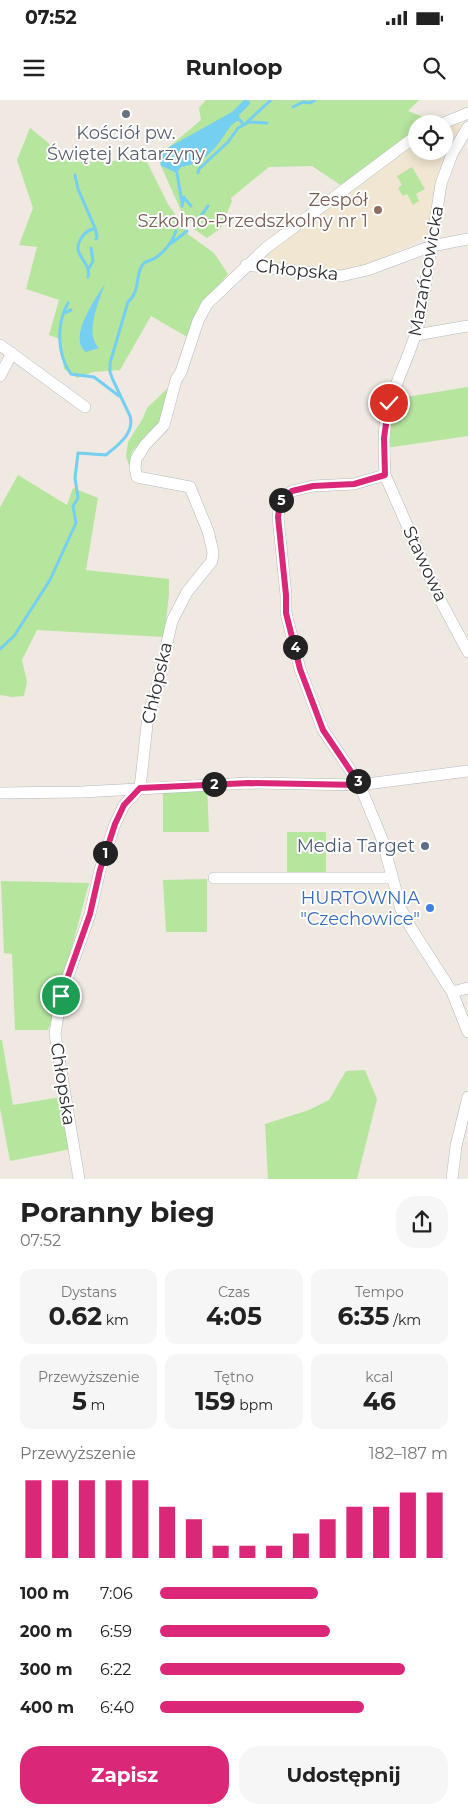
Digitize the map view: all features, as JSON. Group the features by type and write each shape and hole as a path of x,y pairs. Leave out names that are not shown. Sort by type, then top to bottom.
{"street":[{"path":"453,119 468,113"},
{"name":"Mazańcowicka","path":"385,475 384,438 389,403 416,335 426,292 441,184 452,154 468,127"},
{"name":"Chłopska","path":"79,1179 55,1034 61,996 90,914 100,870 115,824 124,805 140,788 148,716 157,687 172,621 188,592 212,561 213,552 208,530 190,487 137,477 136,459 145,445 164,425 176,380 181,372 198,321 207,304 266,248 408,142"},
{"name":"Chłopska","path":"246,265 341,276 367,270 432,246 468,239"},
{"path":"416,335 468,326"},
{"path":"0,345 86,407"},
{"path":"0,376 12,352"},
{"path":"385,475 354,484 313,486 292,491 280,502 278,517 286,613 300,669 323,730 360,785 382,839 401,909 452,992 468,1032"},
{"name":"Stawowa","path":"385,475 438,596 468,652"},
{"path":"0,792 82,792 249,783 360,785 468,771"},
{"path":"214,878 392,878"},
{"path":"452,992 468,988"},
{"path":"452,1179 456,1146 468,1098"}],"shaded area":[{"name":"Zespół Szkolno-Przedszkolny nr 1","path":"453,123 461,124 461,131 453,156"},
{"name":"Zespół Szkolno-Przedszkolny nr 1","path":"408,147 408,160 452,160 428,236 368,266 342,273 256,262"}],"green space":[{"path":"206,100 419,100 408,111 418,115 408,115 408,140 342,186 312,166 269,167 231,198 232,201 221,228 207,238 194,229 196,226 182,213 157,157 201,120 199,108"},
{"path":"30,128 72,162 146,160 168,204 189,235 214,253 228,274 199,308 189,338 151,316 120,370 93,372 77,378 64,369 60,339 49,335 59,300 26,289 37,247 19,245 33,208 17,160"},
{"path":"412,167 425,189 416,194 419,201 413,205 407,194 403,196 398,188 402,185 397,176"},
{"path":"169,387 162,419 132,452 130,468 126,456 128,442 147,408"},
{"path":"468,387 468,436 386,448 394,399"},
{"path":"18,475 67,505 73,488 98,498 86,570 169,579 169,595 164,637 37,630 22,660 27,682 24,696 12,697 0,695 0,507"},
{"path":"207,786 209,832 163,832 163,788"},
{"path":"287,832 326,832 326,877 287,877"},
{"path":"207,879 207,932 166,932 163,880"},
{"path":"1,881 89,883 54,1015 48,1030 15,1030 12,954 4,953"},
{"path":"0,1040 2,1040 13,1105 60,1097 71,1149 10,1161 0,1108"},
{"path":"365,1070 377,1099 357,1179 268,1179 265,1124 309,1110 329,1100 346,1071"}],"water":[{"path":"244,100 249,100 250,104 239,115 240,120 232,125 215,148 205,157 188,166 181,167 177,173 161,166 161,157 168,148 232,112"},
{"path":"105,284 94,317 93,326 95,342 99,348 86,352 81,346 81,328 90,308"}],"waterway":[{"path":"247,122 271,100"},
{"path":"293,107 303,102 310,103 315,100"},
{"path":"240,120 244,125"},
{"path":"198,173 199,169 228,142 238,128 249,122 267,123"},
{"path":"177,173 182,203"},
{"path":"75,175 78,189 95,228 84,234 78,249 87,266 88,277"},
{"path":"182,206 184,197"},
{"path":"185,199 191,206"},
{"path":"195,224 208,206"},
{"path":"95,228 96,239"},
{"path":"0,649 14,636 50,580 76,523 73,506 78,498 75,478 78,453 106,455 128,433 131,422 130,416 113,380 110,372 110,363 128,302 137,287 139,271 144,263 155,258 165,250 176,231"},
{"path":"172,243 187,231"},
{"path":"88,270 93,261 91,248"},
{"path":"68,303 61,320 60,330 61,349 66,366 71,374 94,377 119,396"},
{"path":"64,313 71,310"}],"place":[{"name":"Kościół pw. Świętej Katarzyny","path":"126,114"},
{"name":"Zespół Szkolno-Przedszkolny nr 1","path":"378,210"},
{"name":"Media Target","path":"425,846"},
{"name":"HURTOWNIA \"Czechowice\"","path":"430,908"}],"route":[{"path":"61,996 90,914 100,870 115,824 124,805 140,788 249,783 360,785 323,730 300,669 286,613 278,517 280,502 292,491 313,486 354,484 385,475 384,438 389,403"}]}
